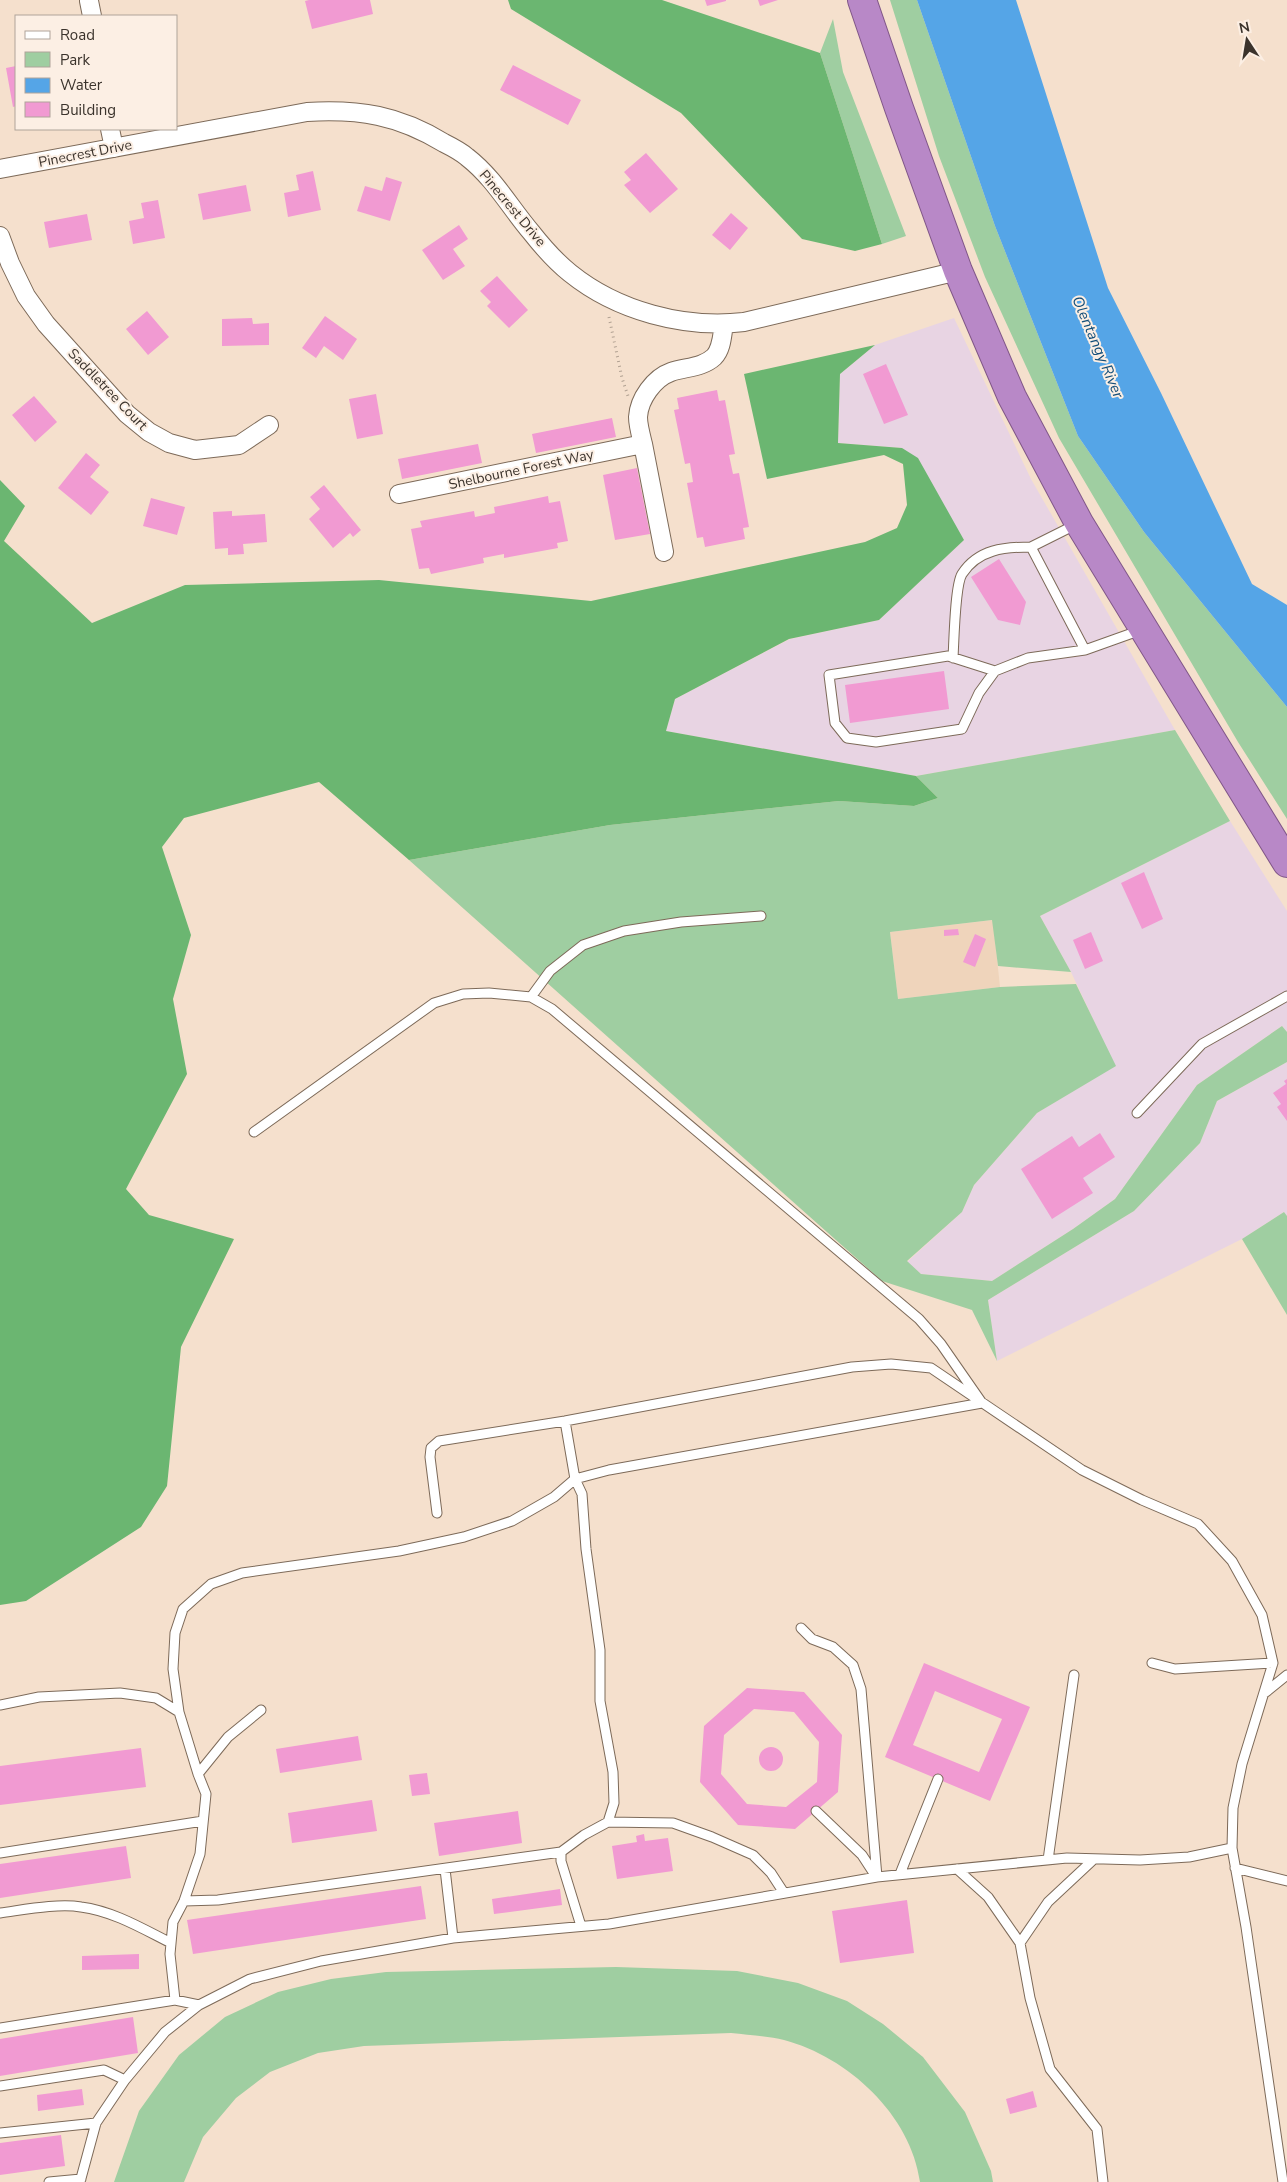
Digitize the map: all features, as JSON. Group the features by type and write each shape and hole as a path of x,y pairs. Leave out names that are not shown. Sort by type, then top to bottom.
{"highway":[{"path":"862,0 898,108 958,271 1012,397 1079,524 1287,863"}],"street":[{"name":"Pinecrest Drive","path":"0,169 307,112 353,112 394,118 424,131 466,156 488,175 530,231 556,260 581,281 617,303 652,314 691,322 724,324 744,322 958,271"},
{"path":"110,130 114,148"},
{"name":"Saddletree Court","path":"0,236 10,263 26,296 46,324 128,414 149,432 169,443 195,450 239,445 269,425"},
{"path":"664,552 638,418 648,391 659,379 670,372 703,364 715,356 721,344 724,324"},
{"name":"Shelbourne Forest Way","path":"399,494 643,444"}],"lane":[{"path":"953,658 961,575 979,557 992,550 1006,547 1031,547 1079,524"},
{"path":"1031,547 1085,650"},
{"path":"995,671 948,656 829,675 835,723 847,738 876,742 962,730 980,693 995,671 1028,658 1085,650 1143,630"},
{"path":"531,997 550,971 583,945 624,931 672,923 761,916"},
{"path":"254,1132 434,1003 472,994 490,993 531,997 552,1009 919,1319 941,1344 982,1403"},
{"path":"1137,1113 1202,1044 1287,996"},
{"path":"437,1514 430,1457 432,1448 439,1441 565,1421 852,1367 890,1364 931,1368 1082,1470 1142,1500 1198,1524 1232,1561 1262,1615 1273,1664 1242,1764 1233,1808 1232,1848 1246,1927 1283,2182"},
{"path":"175,2000 170,1954 173,1922 184,1901 200,1854 206,1794 179,1712 174,1669 174,1633 184,1609 211,1584 242,1573 399,1551 464,1537 512,1521 554,1497 575,1479 609,1470 982,1403"},
{"path":"565,1421 575,1479 582,1494 586,1549 600,1650 600,1701 613,1772 614,1803 608,1822"},
{"path":"801,1628 812,1639 833,1647 853,1664 861,1689 877,1877"},
{"path":"1152,1663 1175,1669 1273,1664"},
{"path":"1048,1860 1074,1675"},
{"path":"1265,1692 1287,1675"},
{"path":"0,1705 38,1697 120,1693 156,1698 179,1712"},
{"path":"198,1774 228,1737 261,1710"},
{"path":"900,1874 938,1779"},
{"path":"816,1811 862,1855 877,1877"},
{"path":"0,1853 203,1821"},
{"path":"184,1901 218,1900 561,1852 608,1822 672,1823 712,1837 753,1855 771,1873 784,1893"},
{"path":"49,2182 81,2180 96,2123 124,2080 165,2032 199,2005 250,1979 321,1961 453,1938 582,1926 698,1910 877,1877 1068,1858 1092,1860 1189,1857 1232,1848"},
{"path":"561,1852 561,1861 582,1926"},
{"path":"1020,1943 1048,1902 1092,1860"},
{"path":"1235,1868 1287,1881"},
{"path":"445,1869 453,1938"},
{"path":"957,1870 988,1897 1020,1943 1030,1998 1050,2069 1097,2130 1103,2182"},
{"path":"0,1913 81,1906 120,1918 171,1943"},
{"path":"0,2028 175,2000 199,2005"},
{"path":"0,2086 104,2070 124,2080"},
{"path":"0,2133 96,2123"}],"path":[{"path":"609,316 625,392 629,397"}],"shaded area":[{"path":"954,318 1031,479 1175,730 916,776 666,731 675,699 790,639 879,620 964,540 902,448 838,443 840,374 875,345"},
{"path":"1230,821 1287,911 1287,1032 1282,1026 1197,1085 1115,1199 1073,1229 992,1281 921,1274 907,1262 962,1212 974,1185 1037,1113 1115,1066 1071,972 1040,916"},
{"path":"993,920 1000,987 898,999 890,932"},
{"path":"1287,1062 1287,1216 1284,1212 1242,1239 997,1361 988,1300 1134,1211 1200,1143 1217,1101"}],"green space":[{"path":"508,0 662,0 820,53 882,244 855,251 802,239 681,113 511,9"},
{"path":"890,0 917,0 995,226 1078,436 1144,532 1287,707 1287,819 1238,742 1059,438 985,277 939,156"},
{"path":"833,19 843,72 906,236 882,244 820,53"},
{"path":"875,345 840,374 838,443 902,448 918,458 964,540 879,620 789,639 675,699 666,731 916,776 938,798 914,806 839,801 610,825 409,860 319,782 184,818 162,847 191,935 173,999 187,1074 126,1189 149,1215 234,1239 181,1347 167,1486 141,1527 26,1601 0,1605 0,480 25,506 4,541 92,623 185,585 379,580 591,601 865,542 897,528 907,505 903,464 884,455 767,479 744,374"},
{"path":"1175,730 1230,821 1040,916 1071,972 998,966 992,920 890,932 898,999 1000,987 1076,984 1116,1066 1037,1113 974,1185 962,1212 907,1261 921,1274 992,1281 1073,1229 1115,1199 1197,1085 1282,1026 1287,1032 1287,1062 1217,1101 1200,1143 1134,1211 988,1300 997,1361 972,1310 882,1281 409,860 610,825 839,801 914,806 938,798 916,776"},
{"path":"1284,1212 1287,1216 1287,1315 1242,1239"},
{"path":"616,1967 737,1971 798,1983 847,2001 883,2024 923,2057 965,2112 991,2171 993,2182 920,2182 914,2157 904,2134 890,2112 873,2092 853,2075 831,2060 808,2048 784,2040 731,2033 364,2046 318,2053 270,2072 236,2098 203,2137 184,2182 114,2182 139,2111 179,2055 225,2017 278,1992 331,1979 386,1972"}],"water":[{"name":"Olentangy River","path":"917,0 1016,0 1108,288 1161,393 1252,584 1287,605 1287,707 1144,532 1078,436 995,226"}],"building":[{"path":"370,0 373,14 312,29 305,1"},
{"path":"705,0 726,0 726,1 707,6"},
{"path":"758,0 778,0 760,6"},
{"path":"513,65 581,100 568,125 500,90"},
{"path":"15,66 15,106 13,107 6,68"},
{"path":"646,153 678,189 650,213 624,185 631,180 624,172"},
{"path":"313,171 321,210 288,217 284,193 299,190 296,175"},
{"path":"386,177 402,182 390,221 357,211 365,186 382,191"},
{"path":"246,185 251,211 203,220 198,194"},
{"path":"158,200 165,238 133,244 129,221 144,218 141,203"},
{"path":"731,213 748,228 730,250 712,235"},
{"path":"87,214 92,240 49,248 44,222"},
{"path":"459,225 468,239 453,249 465,266 443,280 422,250"},
{"path":"497,276 528,310 509,328 487,306 491,302 480,291"},
{"path":"147,311 169,337 148,355 126,329"},
{"path":"325,316 357,339 343,360 324,346 316,358 302,348"},
{"path":"252,318 253,324 269,323 269,345 222,346 222,319"},
{"path":"886,364 908,415 884,424 863,374"},
{"path":"717,390 719,401 725,400 735,454 729,455 733,474 739,473 749,527 743,528 745,539 705,547 703,537 697,538 687,483 693,482 690,463 685,464 674,410 679,409 677,398"},
{"path":"376,394 383,434 357,439 349,399"},
{"path":"34,396 57,422 35,442 12,415"},
{"path":"612,418 616,437 536,453 532,434"},
{"path":"478,444 482,463 402,479 398,459"},
{"path":"86,453 100,465 90,477 109,492 91,515 58,488"},
{"path":"637,468 650,534 615,540 603,475"},
{"path":"324,485 361,530 353,537 350,533 333,548 309,519 320,509 310,497"},
{"path":"548,496 549,503 560,501 568,541 557,543 558,548 504,558 504,554 483,558 484,563 431,574 429,568 419,569 411,529 422,527 420,521 474,511 475,517 495,513 494,507"},
{"path":"151,498 185,507 177,535 143,526"},
{"path":"232,511 232,516 265,514 267,542 243,544 244,554 228,555 228,548 215,549 213,512"},
{"path":"999,559 1026,602 1020,625 998,620 971,577"},
{"path":"944,671 949,709 850,723 845,685"},
{"path":"1144,872 1163,919 1142,929 1121,883"},
{"path":"958,929 959,935 944,936 944,930"},
{"path":"1091,932 1103,961 1085,969 1073,940"},
{"path":"975,934 986,939 975,967 963,962"},
{"path":"1287,1079 1287,1121 1277,1107 1281,1104 1273,1093 1286,1084 1284,1081"},
{"path":"1100,1133 1115,1157 1083,1178 1093,1193 1052,1219 1021,1169 1072,1136 1079,1147"},
{"path":"924,1663 1030,1707 990,1801 885,1757","holes":["935,1691 1002,1719 979,1772 913,1745"]},
{"path":"747,1688 804,1692 842,1735 838,1792 795,1829 738,1825 700,1782 704,1726","holes":["754,1709 794,1712 819,1742 817,1782 786,1807 747,1804 721,1774 724,1735"]},
{"path":"358,1736 362,1760 280,1773 276,1749"},
{"path":"771,1747 780,1750 783,1759 780,1768 771,1771 762,1768 759,1759 762,1750"},
{"path":"141,1748 146,1787 0,1805 0,1766"},
{"path":"427,1773 430,1794 412,1796 409,1775"},
{"path":"372,1800 377,1831 292,1843 288,1813"},
{"path":"518,1811 522,1843 439,1856 434,1823"},
{"path":"644,1834 645,1841 668,1838 673,1871 617,1879 612,1846 637,1842 636,1836"},
{"path":"126,1846 131,1878 0,1898 0,1864"},
{"path":"421,1886 426,1919 193,1954 187,1920"},
{"path":"560,1889 562,1905 494,1914 492,1899"},
{"path":"907,1900 914,1953 840,1963 832,1911"},
{"path":"139,1954 139,1969 82,1970 82,1956"},
{"path":"133,2017 138,2053 0,2076 0,2039"},
{"path":"82,2089 84,2105 38,2111 37,2095"},
{"path":"1033,2091 1037,2107 1010,2114 1006,2099"},
{"path":"61,2135 65,2166 0,2175 0,2143"}]}
